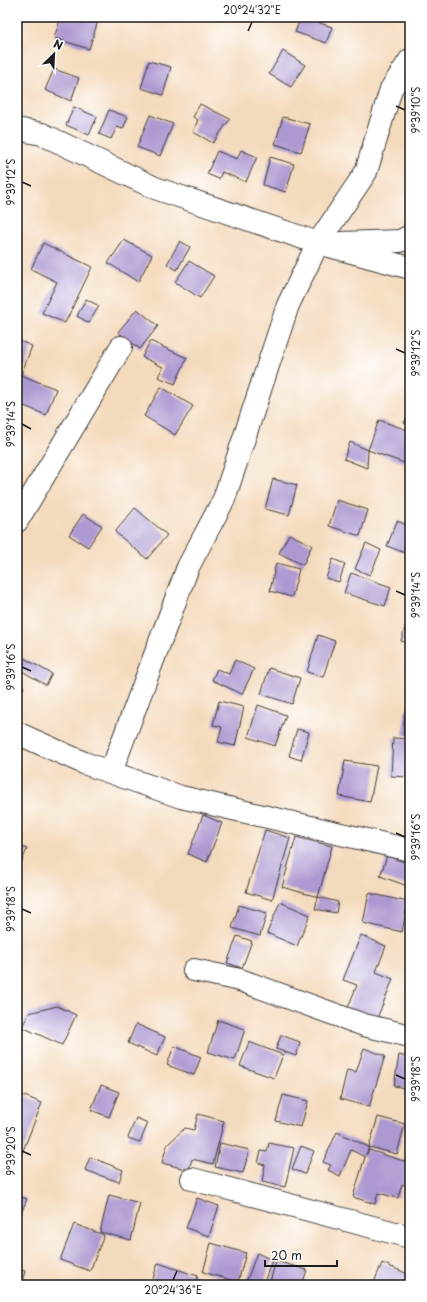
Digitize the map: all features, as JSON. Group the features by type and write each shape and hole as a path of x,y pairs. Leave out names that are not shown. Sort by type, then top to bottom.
{"street":[{"path":"110,772 188,566 224,499 288,305 318,243 366,172 391,89 410,60"},
{"path":"17,129 42,134 155,188 318,243 410,268"},
{"path":"318,243 400,241 410,236"},
{"path":"17,521 121,347"},
{"path":"17,733 84,763 181,797 410,850"},
{"path":"194,970 240,980 364,1025 410,1036"},
{"path":"192,1179 410,1237"}],"building":[{"path":"61,17 99,18 89,49 54,38"},
{"path":"301,17 332,27 326,43 295,32"},
{"path":"283,51 305,65 291,87 269,74"},
{"path":"149,61 171,67 163,95 141,88"},
{"path":"54,69 79,78 71,101 45,90"},
{"path":"200,104 230,119 213,143 193,132 198,120 193,117"},
{"path":"74,107 97,117 89,135 66,125"},
{"path":"109,110 128,117 123,129 117,127 111,139 99,134"},
{"path":"150,115 173,124 160,156 137,147"},
{"path":"283,117 310,124 301,152 275,144"},
{"path":"241,150 257,157 246,182 222,172 219,179 207,174 217,151 237,159"},
{"path":"270,157 294,164 286,192 263,185"},
{"path":"124,240 152,255 138,282 108,263"},
{"path":"180,241 190,247 177,270 167,264"},
{"path":"43,243 92,267 65,323 42,313 57,282 31,269"},
{"path":"189,261 214,276 200,298 175,282"},
{"path":"86,299 99,306 89,323 77,316"},
{"path":"137,309 158,326 140,349 118,332"},
{"path":"17,340 32,346 21,375 56,389 46,415 17,403"},
{"path":"150,341 187,358 175,384 158,377 163,367 142,357"},
{"path":"161,387 193,406 175,435 144,416"},
{"path":"410,411 410,426 404,423"},
{"path":"379,420 410,431 410,446 404,463 368,450"},
{"path":"350,442 368,450 367,468 344,459"},
{"path":"273,479 297,485 289,515 265,509"},
{"path":"337,500 368,510 360,536 329,526"},
{"path":"135,508 167,535 147,559 115,532"},
{"path":"83,514 102,526 88,547 69,535"},
{"path":"397,521 410,526 410,555 387,546"},
{"path":"289,534 312,545 303,565 279,553"},
{"path":"366,543 381,550 370,575 355,569"},
{"path":"333,559 345,564 339,582 326,578"},
{"path":"276,563 299,569 292,597 270,591"},
{"path":"351,573 391,587 385,606 344,593"},
{"path":"410,612 410,643 401,641"},
{"path":"318,635 335,641 323,677 307,672"},
{"path":"22,657 52,674 46,685 17,668"},
{"path":"235,660 254,669 242,694 212,680 217,669 229,674"},
{"path":"269,668 300,678 292,704 261,694"},
{"path":"17,683 24,687 17,700"},
{"path":"219,701 244,707 235,746 218,742 222,727 213,725"},
{"path":"258,705 286,715 275,746 248,737"},
{"path":"405,711 410,711 410,736 403,735"},
{"path":"297,729 309,732 301,760 289,756"},
{"path":"393,738 410,739 410,777 391,776"},
{"path":"345,761 377,766 370,802 339,796"},
{"path":"203,815 222,823 207,862 188,854"},
{"path":"265,830 290,838 272,900 246,892"},
{"path":"296,837 332,846 318,897 282,887"},
{"path":"17,845 27,849 21,863 17,861"},
{"path":"387,856 410,864 410,887 380,876"},
{"path":"369,893 408,902 402,932 363,923"},
{"path":"318,897 338,902 336,913 315,909"},
{"path":"280,902 310,915 297,946 267,933"},
{"path":"239,905 267,913 260,936 232,928"},
{"path":"361,935 386,946 376,972 393,979 376,1021 347,1010 357,985 343,980"},
{"path":"237,936 252,941 242,968 227,963"},
{"path":"57,1006 76,1015 62,1045 22,1027 29,1013"},
{"path":"218,1020 245,1029 235,1060 208,1052"},
{"path":"136,1024 165,1037 157,1056 128,1043"},
{"path":"281,1035 300,1042 296,1056 276,1049"},
{"path":"249,1042 283,1055 274,1078 240,1066"},
{"path":"174,1046 201,1057 194,1075 167,1065"},
{"path":"409,1047 410,1096 404,1095 405,1088 394,1086 399,1055 407,1057"},
{"path":"364,1048 385,1056 369,1107 340,1099 347,1070 356,1072"},
{"path":"101,1085 119,1092 109,1117 91,1110"},
{"path":"17,1093 42,1103 20,1158 17,1157"},
{"path":"283,1095 308,1101 301,1127 276,1121"},
{"path":"198,1114 224,1121 213,1164 192,1159 189,1170 162,1163 167,1145 185,1128 194,1130"},
{"path":"378,1117 405,1124 397,1154 369,1147"},
{"path":"136,1118 148,1123 140,1142 128,1138"},
{"path":"337,1132 369,1147 366,1155 369,1150 410,1163 410,1187 402,1184 398,1198 378,1193 375,1204 353,1197 365,1157 351,1150 340,1176 328,1170 331,1165 323,1162"},
{"path":"220,1143 249,1150 243,1173 215,1167"},
{"path":"269,1143 294,1148 285,1187 262,1182 265,1165 258,1163 261,1151 267,1152"},
{"path":"301,1146 314,1151 305,1174 292,1169"},
{"path":"90,1157 123,1170 119,1182 85,1170"},
{"path":"17,1195 27,1199 22,1211 17,1209"},
{"path":"109,1195 140,1203 131,1240 100,1232"},
{"path":"197,1198 219,1206 209,1236 186,1228"},
{"path":"74,1224 104,1235 90,1271 60,1260"},
{"path":"211,1243 246,1253 238,1282 203,1272"},
{"path":"257,1253 272,1260 263,1285 245,1285"},
{"path":"276,1261 307,1270 302,1285 269,1285"},
{"path":"158,1263 198,1276 195,1285 151,1285"},
{"path":"382,1263 408,1274 403,1285 373,1285"},
{"path":"17,1269 25,1271 21,1285 17,1285"}]}
